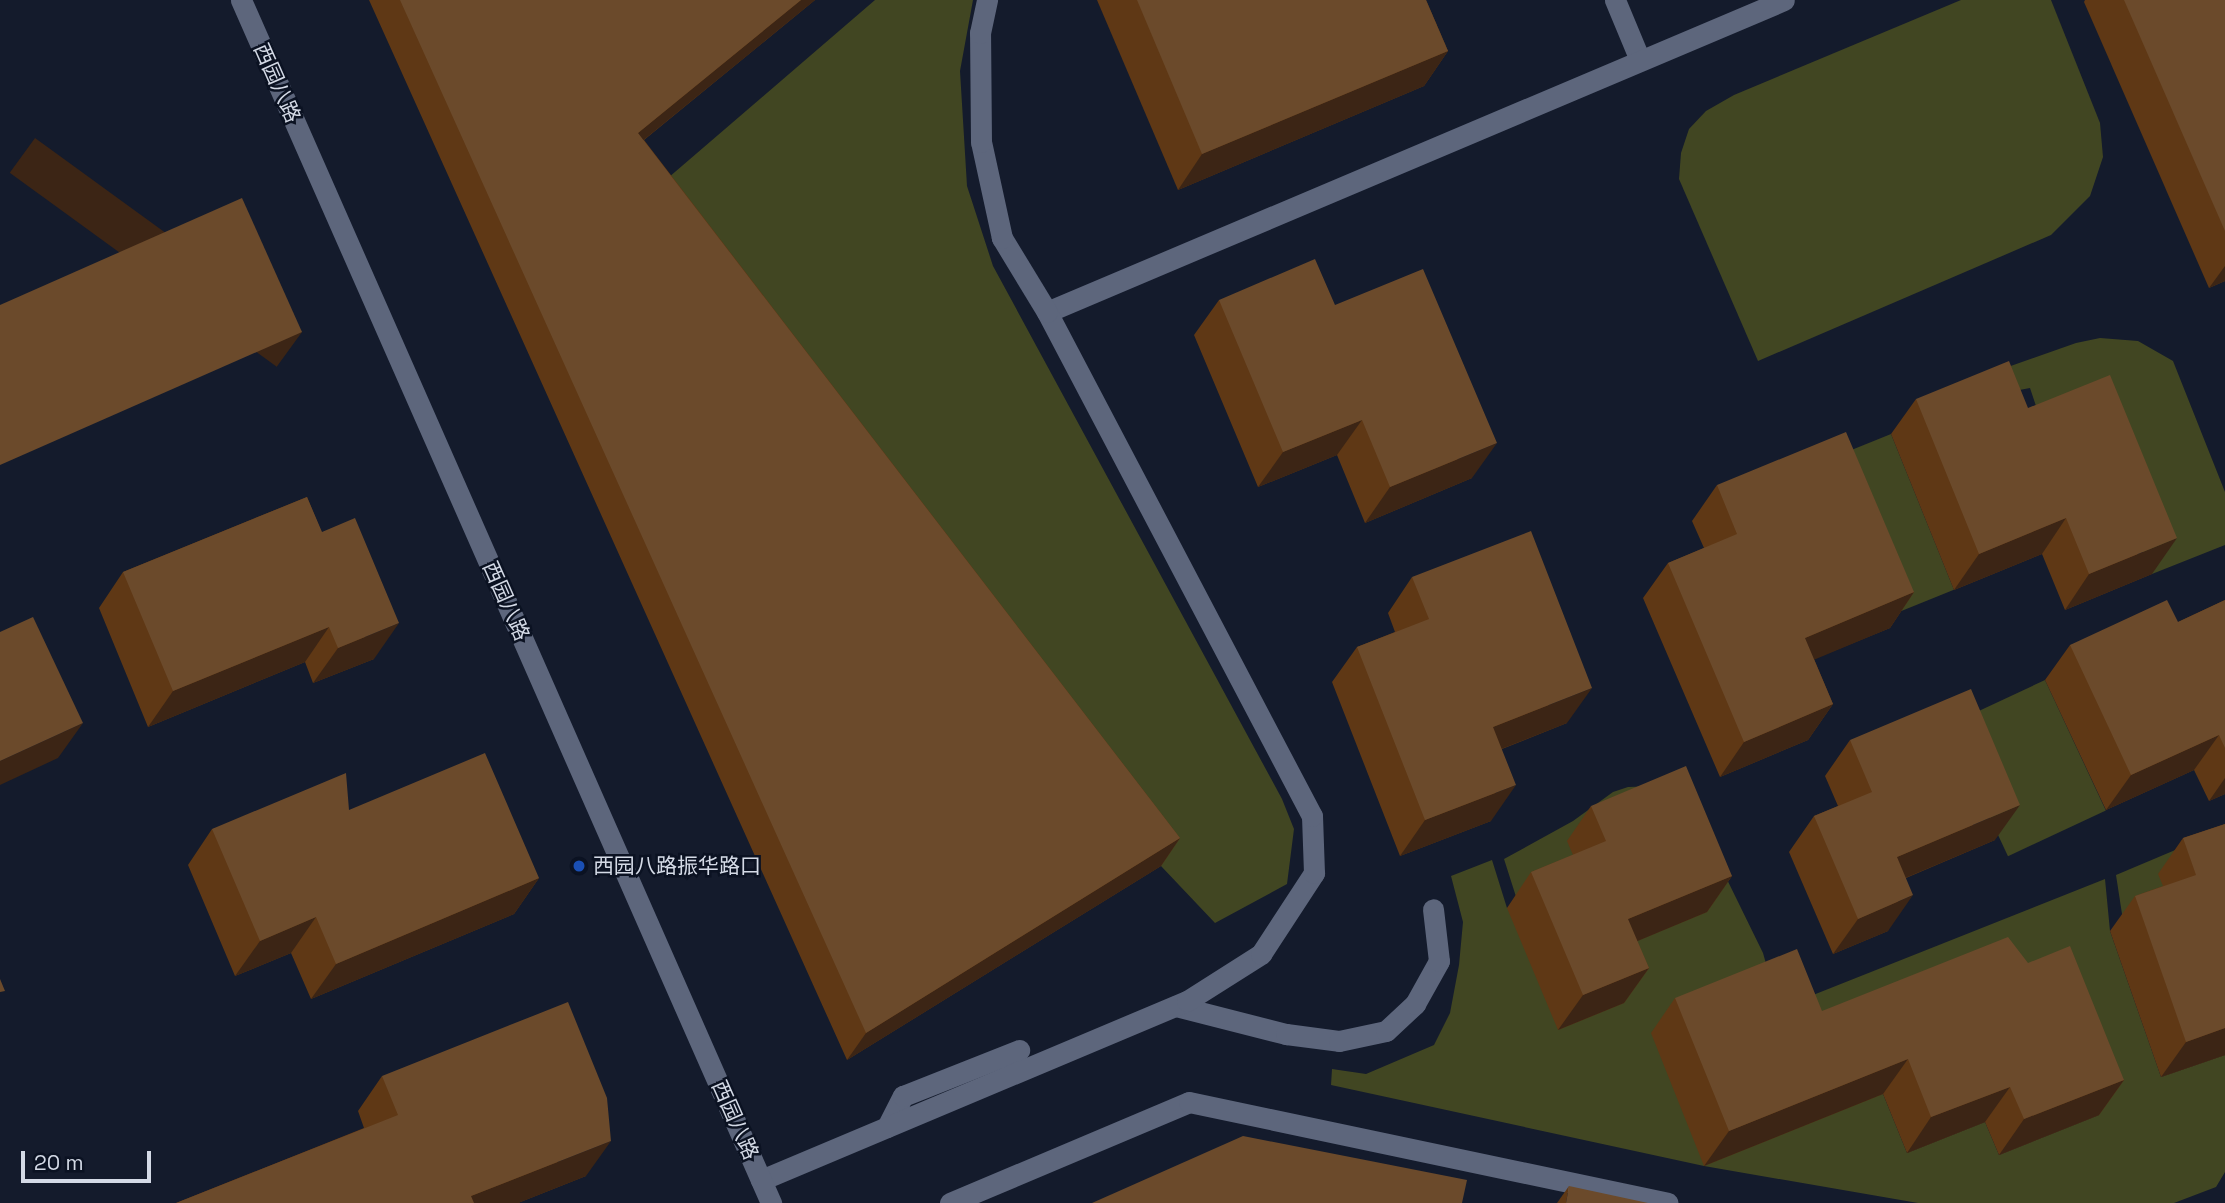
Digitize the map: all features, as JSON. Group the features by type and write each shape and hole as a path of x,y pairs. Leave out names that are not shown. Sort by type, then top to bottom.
{"street":[{"name":"西园八路","path":"241,0 771,1203"},
{"path":"761,1180 1176,1006 1261,954 1314,873 1312,816 1047,312 1002,238 981,142 980,33 987,0"},
{"path":"1615,0 1640,60"},
{"path":"1047,312 1784,0"},
{"path":"1176,1006 1286,1034 1339,1041 1386,1031 1415,1004 1439,961 1433,909"},
{"path":"887,1127 903,1096 1019,1050"},
{"path":"950,1203 1189,1101 1667,1203"}],"green space":[{"path":"875,0 973,0 960,71 967,186 993,266 1282,799 1294,829 1287,884 1215,923 1161,866 647,196"},
{"path":"1961,0 2051,0 2100,123 2103,157 2090,196 2051,235 1758,361 1679,179 1681,153 1689,129 1706,111 1734,95"},
{"path":"2100,338 2138,341 2173,361 2225,492 2225,545 2152,574 2085,410 2043,427 2030,388 2014,391 2005,368 2076,343"},
{"path":"1891,434 1954,590 1883,618 1821,462"},
{"path":"2045,680 2106,811 2008,856 1947,726"},
{"path":"1659,786 1695,814 1763,953 1772,985 1803,999 2105,879 2110,931 2161,1077 2225,1055 2225,1172 2216,1187 2174,1203 1918,1203 1704,1166 1331,1085 1332,1069 1366,1074 1434,1045 1450,1013 1459,965 1463,922 1451,876 1492,860 1507,908 1582,876 1518,903 1504,859 1573,821 1613,792 1628,787","holes":["1797,1046 2099,1115 1999,1155 1985,1122 1907,1153 1883,1094"]},
{"path":"2225,829 2171,910 2124,927 2116,875"}],"building":[{"path":"400,0 801,0 638,133 1180,838 866,1033"},
{"path":"1137,0 1426,0 1448,51 1202,154"},
{"path":"2124,0 2225,0 2225,231"},
{"path":"242,198 302,332 0,465 0,305"},
{"path":"1315,259 1335,305 1423,269 1497,443 1390,487 1362,420 1283,452 1219,300"},
{"path":"2009,361 2028,408 2110,375 2177,538 2089,574 2066,518 1979,554 1916,399"},
{"path":"1846,432 1914,592 1805,638 1833,704 1744,742 1668,563 1737,534 1717,485"},
{"path":"307,497 322,532 355,518 399,623 338,648 329,627 173,691 123,572"},
{"path":"1531,531 1592,688 1493,727 1516,785 1425,820 1357,647 1429,619 1412,577"},
{"path":"2167,600 2178,622 2225,600 2225,748 2219,735 2131,775 2070,645"},
{"path":"33,617 83,723 0,761 0,632"},
{"path":"1971,689 2020,805 1897,857 1913,895 1858,919 1814,816 1872,792 1850,740"},
{"path":"485,753 539,878 336,964 316,917 260,941 212,829 346,773 349,810"},
{"path":"1686,766 1732,876 1628,919 1649,968 1583,995 1531,872 1606,841 1591,806"},
{"path":"2225,824 2225,1028 2186,1042 2135,896 2196,875 2183,838"},
{"path":"2008,937 2028,963 2070,946 2124,1080 2024,1119 2010,1087 1931,1117 1908,1059 1729,1131 1675,998 1797,949 1822,1011"},
{"path":"0,979 5,991 0,992"},
{"path":"568,1002 607,1098 611,1141 471,1196 474,1203 176,1203 398,1115 382,1076"},
{"path":"1243,1136 1467,1180 1462,1203 1092,1203"},
{"path":"1569,1186 1648,1203 1566,1203"}],"place":[{"name":"西园八路振华路口","path":"579,866"}]}
